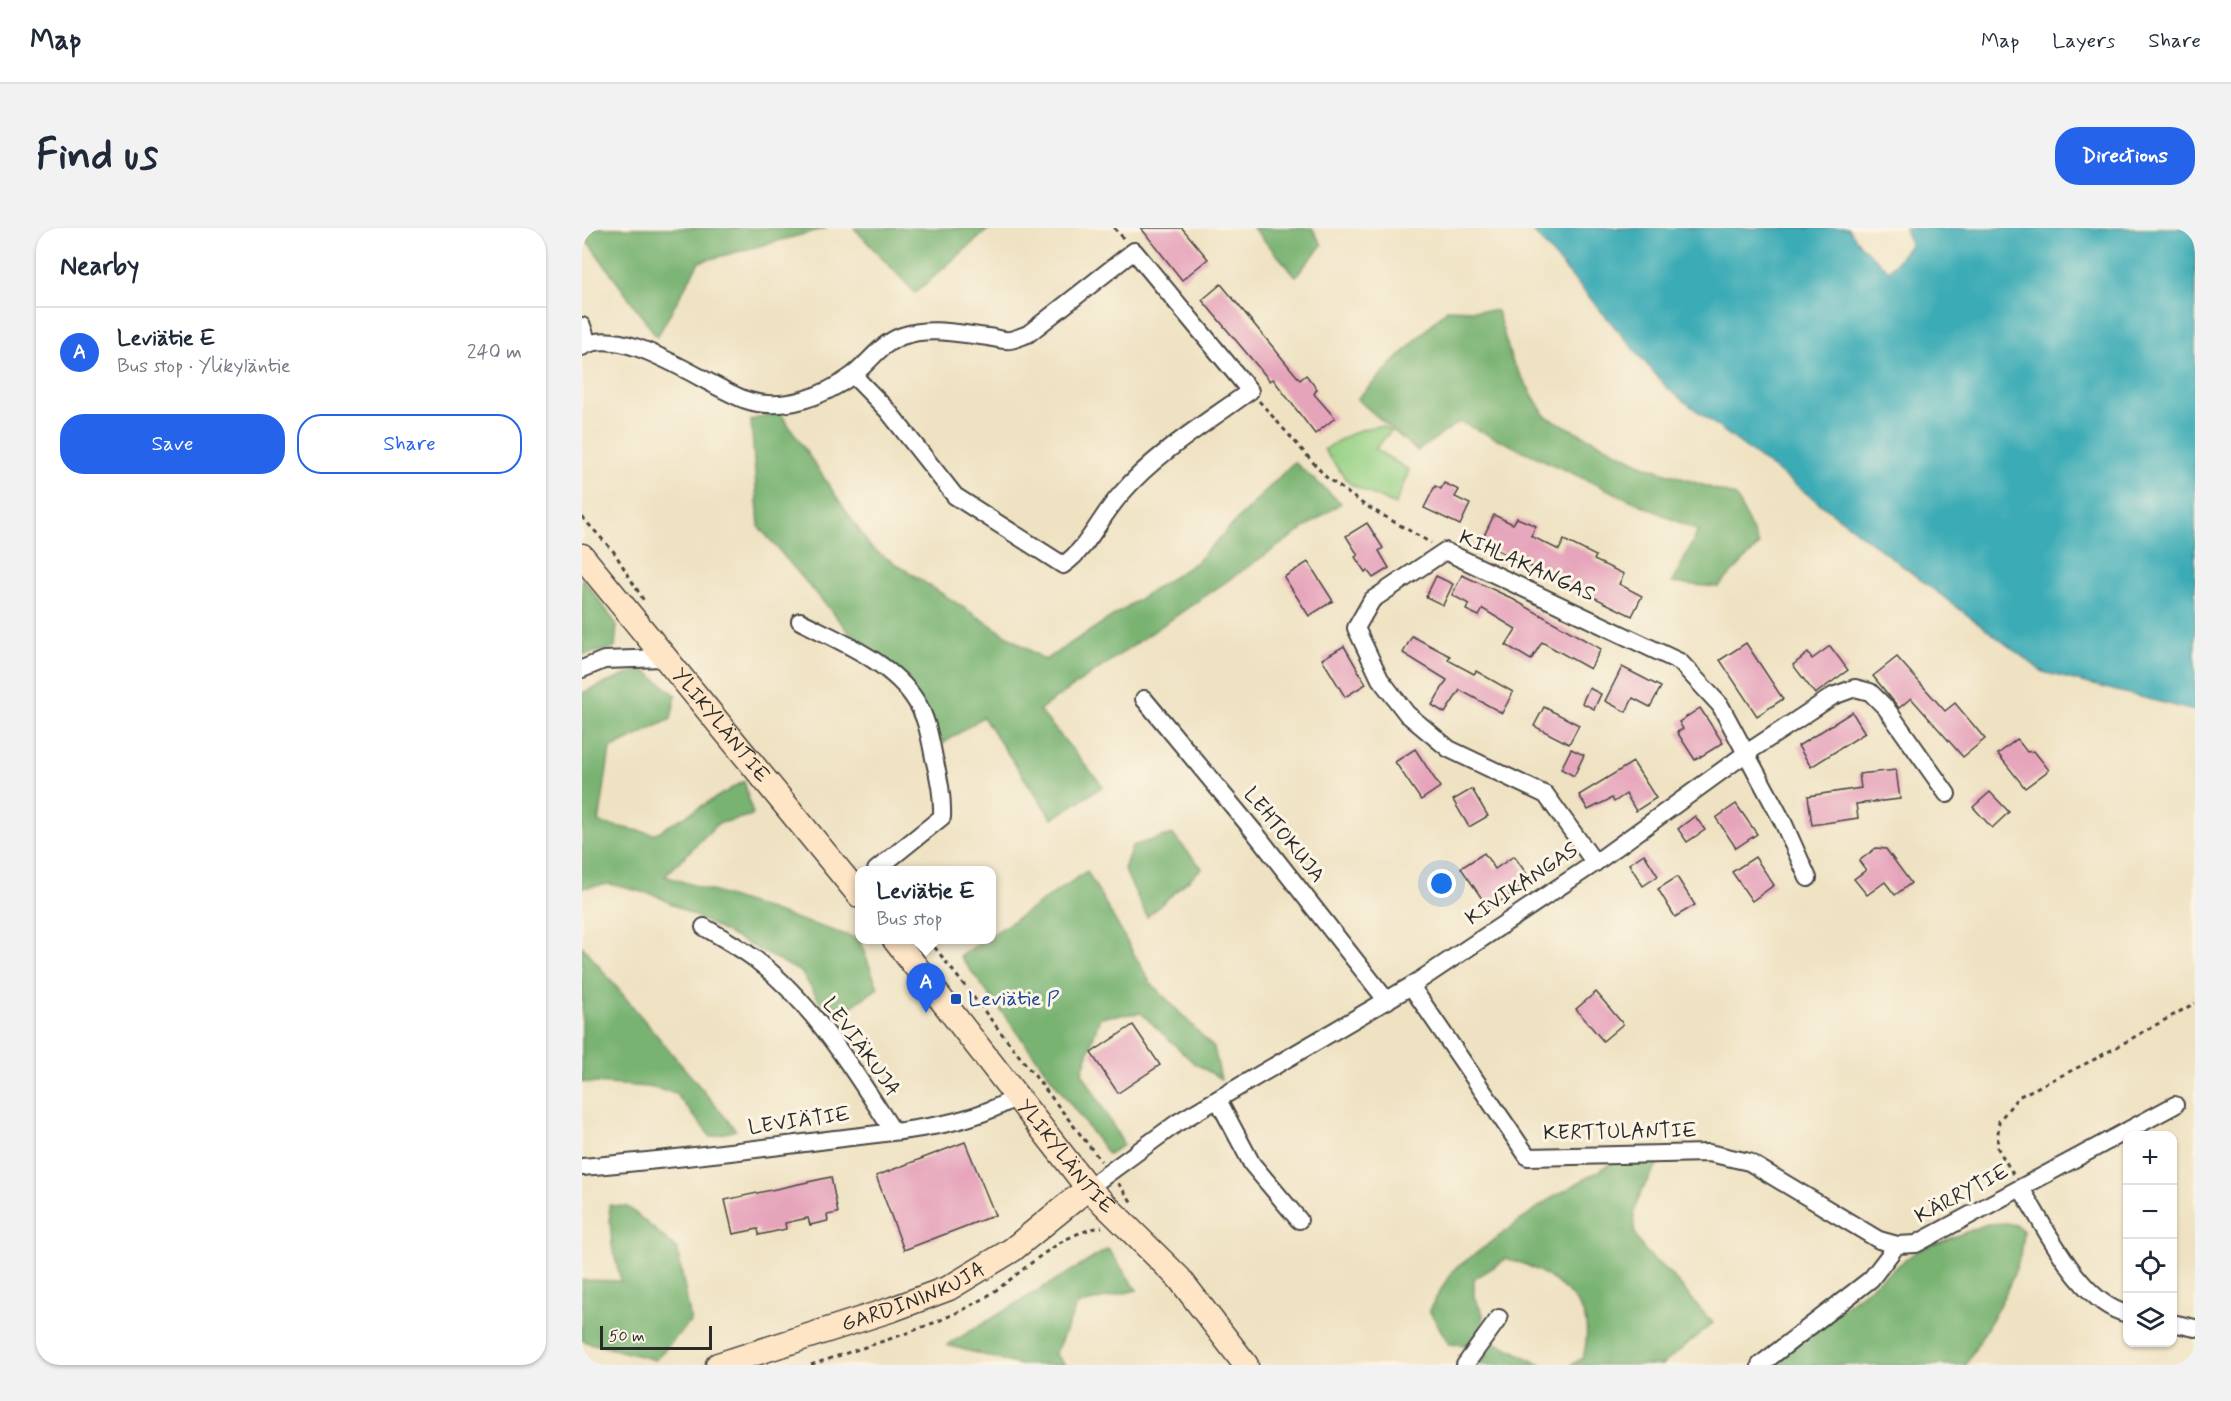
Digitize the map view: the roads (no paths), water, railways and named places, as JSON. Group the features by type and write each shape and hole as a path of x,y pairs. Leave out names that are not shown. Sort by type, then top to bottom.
{"main road":[{"name":"YLIKYLÄNTIE","path":"582,556 664,658 855,885"},
{"name":"YLIKYLÄNTIE","path":"899,944 1088,1188 1179,1278 1246,1365"},
{"name":"GARDININKUJA","path":"718,1365 893,1309 949,1287 1012,1250 1088,1188"}],"street":[{"path":"582,326 585,345 620,342 644,349 746,399 776,406 813,396 852,375 884,344 905,335 932,330 1011,340 1028,334 1134,251 1250,391 1172,447 1121,494 1078,555 1063,565 955,496 888,411 852,375"},
{"name":"KIHLAKANGAS","path":"1595,862 1546,795 1449,748 1407,714 1380,678 1370,658 1356,628 1372,600 1444,551 1680,662 1720,705 1783,822 1808,878"},
{"path":"800,621 843,642 892,674 916,700 928,725 941,790 942,817 881,866"},
{"path":"582,669 604,660 664,658"},
{"name":"KIVIKANGAS","path":"1088,1188 1177,1123 1411,986 1595,862 1745,754 1833,696 1855,688 1870,692 1886,708 1947,794"},
{"name":"LEHTOKUJA","path":"1143,699 1256,834 1387,1001"},
{"name":"LEVIÄKUJA","path":"704,927 754,958 780,980 831,1038 893,1131"},
{"name":"KERTTULANTIE","path":"1411,986 1528,1157 1709,1153 1749,1162 1879,1240 1897,1245"},
{"name":"LEVIÄTIE","path":"582,1167 685,1158 893,1131 968,1117 988,1111 1016,1097"},
{"path":"1218,1100 1252,1164 1299,1220"},
{"name":"KÄRRYTIE","path":"1760,1365 1871,1279 1897,1245 1916,1244 2175,1105"},
{"path":"2021,1189 2083,1286 2117,1311 2123,1313"},
{"path":"1465,1365 1499,1318"},
{"path":"2177,1324 2195,1328"}],"water":[{"path":"1530,228 1848,228 1862,247 1889,271 1910,245 1905,228 2195,228 2195,711 2043,672 1668,389"}],"place":[{"name":"Leviätie P","path":"956,999"},
{"name":"Leviätie E","path":"926,1013"}]}
